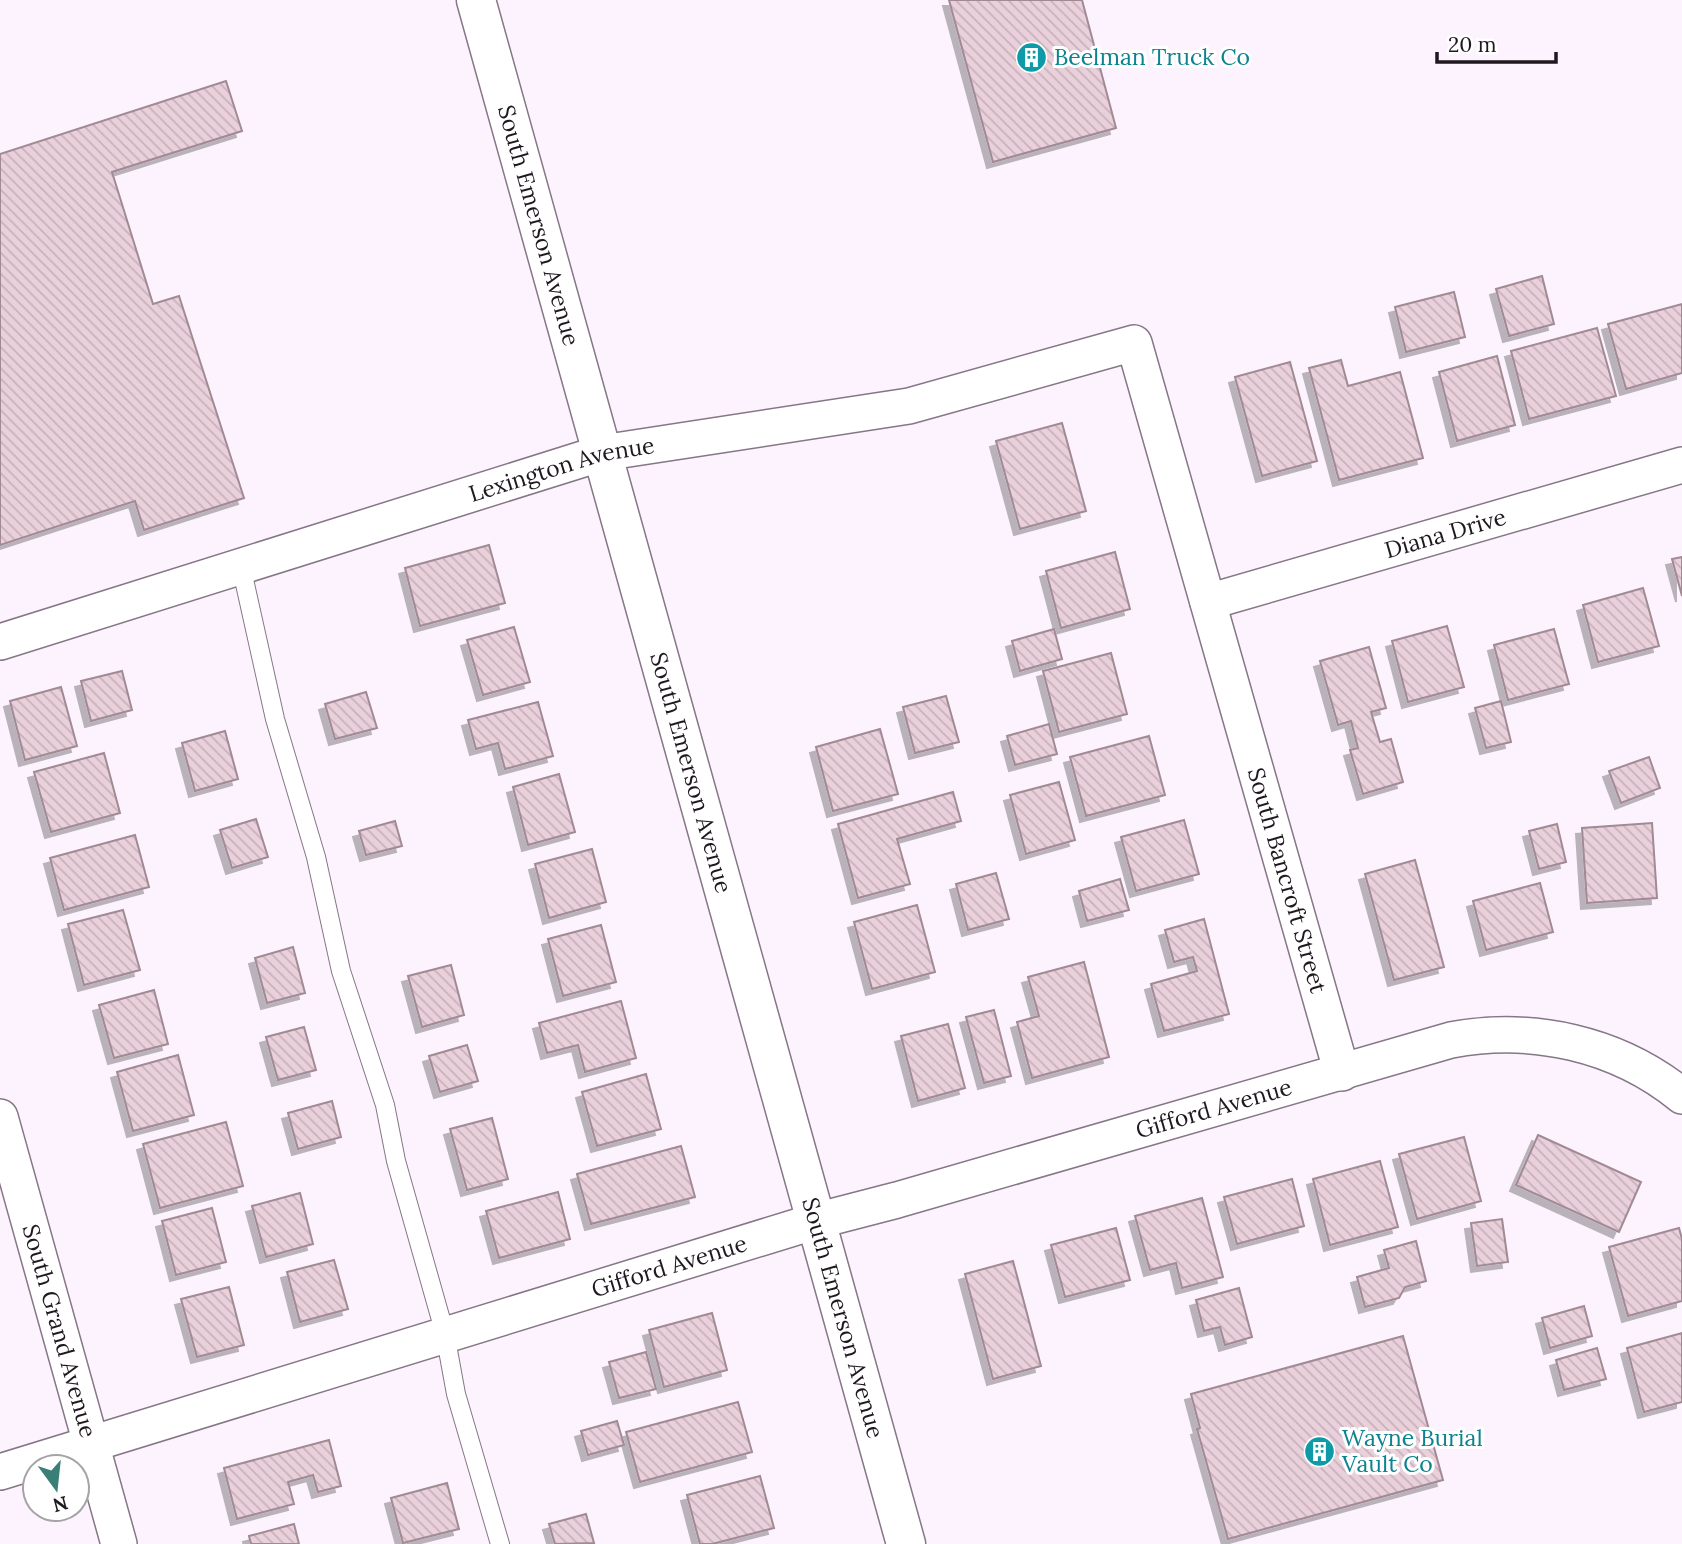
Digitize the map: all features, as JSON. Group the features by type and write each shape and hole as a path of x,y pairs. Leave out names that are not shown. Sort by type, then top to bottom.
{"main road":[{"name":"South Emerson Avenue","path":"476,0 906,1544"}],"street":[{"name":"Lexington Avenue","path":"0,642 602,453 909,406 1134,343"},
{"name":"South Bancroft Street","path":"1134,343 1342,1073"},
{"name":"Diana Drive","path":"1208,602 1682,464"},
{"path":"1342,1073 1451,1040 1483,1035 1522,1034 1576,1042 1616,1056 1645,1070 1682,1096"},
{"name":"Gifford Avenue","path":"0,1472 816,1221 1342,1073"},
{"name":"South Grand Avenue","path":"0,1117 119,1544"}],"lane":[{"path":"241,566 275,719 316,857 341,971 385,1105 396,1161 445,1334 456,1394 500,1544"}],"building":[{"name":"Beelman Truck Co","path":"949,0 1082,0 1116,128 993,162"},
{"path":"226,81 242,131 112,172 153,304 179,296 244,498 144,530 135,501 0,545 0,154"},
{"path":"1542,276 1554,324 1509,336 1496,289"},
{"path":"1454,292 1465,337 1406,352 1395,307"},
{"path":"1682,304 1682,373 1626,389 1608,324"},
{"path":"1597,328 1616,396 1529,419 1511,351"},
{"path":"1497,356 1515,425 1457,441 1439,372"},
{"path":"1341,360 1348,386 1400,372 1423,458 1339,480 1309,368"},
{"path":"1290,362 1317,461 1262,476 1235,377"},
{"path":"1062,423 1086,511 1020,529 996,441"},
{"path":"489,545 505,603 420,626 405,568"},
{"path":"1115,552 1130,609 1061,628 1046,571"},
{"path":"1682,557 1682,596 1672,559"},
{"path":"1643,588 1659,646 1598,662 1583,605"},
{"path":"1447,626 1464,687 1408,702 1392,641"},
{"path":"514,627 530,682 483,695 467,640"},
{"path":"1054,629 1062,659 1020,671 1012,641"},
{"path":"1554,629 1569,684 1508,700 1494,645"},
{"path":"1369,647 1386,708 1371,712 1380,742 1391,739 1403,782 1363,794 1350,750 1358,748 1351,721 1338,725 1320,661"},
{"path":"1111,653 1127,714 1059,732 1043,671"},
{"path":"122,671 132,710 91,721 81,681"},
{"path":"61,687 77,746 25,760 10,701"},
{"path":"366,692 377,728 335,739 325,704"},
{"path":"946,696 959,742 915,753 903,707"},
{"path":"1501,701 1511,742 1486,748 1475,708"},
{"path":"538,702 553,756 505,769 498,743 476,749 468,720"},
{"path":"1049,724 1057,754 1015,765 1007,736"},
{"path":"880,729 898,794 833,811 816,747"},
{"path":"225,731 238,779 195,791 182,743"},
{"path":"1149,736 1165,795 1086,816 1070,757"},
{"path":"104,753 120,813 51,832 34,772"},
{"path":"1649,757 1660,788 1621,803 1609,771"},
{"path":"559,774 575,832 528,845 513,787"},
{"path":"1059,782 1075,840 1026,854 1010,795"},
{"path":"953,792 961,821 897,839 910,884 858,898 838,824"},
{"path":"256,819 268,857 232,868 220,830"},
{"path":"1184,820 1199,874 1136,891 1121,837"},
{"path":"395,821 402,846 366,855 359,831"},
{"path":"1652,823 1657,898 1587,903 1582,828"},
{"path":"1557,824 1566,862 1539,869 1529,831"},
{"path":"135,835 149,887 64,910 50,858"},
{"path":"592,849 606,902 549,918 535,864"},
{"path":"1415,860 1444,967 1394,980 1365,874"},
{"path":"996,873 1009,919 968,930 956,884"},
{"path":"1120,879 1129,910 1087,921 1079,891"},
{"path":"1540,883 1553,932 1486,950 1473,901"},
{"path":"917,905 935,972 872,989 854,922"},
{"path":"123,910 140,970 84,985 68,924"},
{"path":"1204,919 1229,1014 1164,1031 1151,984 1197,971 1193,957 1174,962 1165,930"},
{"path":"601,925 616,982 563,996 548,939"},
{"path":"293,947 305,993 267,1003 255,958"},
{"path":"1084,962 1109,1057 1032,1078 1017,1022 1039,1016 1028,977"},
{"path":"451,965 464,1015 422,1027 408,976"},
{"path":"154,990 168,1044 114,1058 99,1005"},
{"path":"621,1001 636,1058 585,1072 578,1045 547,1053 539,1023"},
{"path":"994,1010 1011,1076 984,1083 966,1017"},
{"path":"948,1024 965,1088 918,1101 901,1036"},
{"path":"304,1027 316,1070 278,1080 266,1037"},
{"path":"467,1045 478,1081 440,1092 429,1056"},
{"path":"178,1055 194,1115 133,1131 117,1072"},
{"path":"646,1074 661,1129 597,1146 582,1092"},
{"path":"332,1101 341,1137 298,1149 288,1113"},
{"path":"492,1118 508,1179 467,1190 450,1129"},
{"path":"226,1122 243,1186 160,1208 143,1144"},
{"path":"1538,1135 1641,1182 1619,1232 1516,1185"},
{"path":"1464,1137 1481,1201 1417,1219 1399,1154"},
{"path":"681,1146 695,1197 591,1224 577,1174"},
{"path":"1380,1161 1398,1227 1330,1245 1313,1179"},
{"path":"1292,1179 1304,1226 1237,1244 1224,1197"},
{"path":"558,1192 570,1239 499,1258 486,1211"},
{"path":"300,1193 313,1244 266,1257 252,1206"},
{"path":"1202,1198 1223,1277 1182,1288 1176,1263 1150,1270 1135,1216"},
{"path":"212,1208 226,1262 176,1275 162,1221"},
{"path":"1502,1219 1508,1262 1477,1266 1471,1223"},
{"path":"1116,1228 1130,1280 1065,1297 1051,1245"},
{"path":"1679,1228 1682,1239 1682,1301 1628,1316 1609,1247"},
{"path":"1416,1241 1426,1281 1405,1287 1399,1298 1365,1307 1357,1277 1389,1268 1384,1250"},
{"path":"334,1260 348,1309 300,1322 287,1272"},
{"path":"1013,1261 1041,1366 993,1379 965,1274"},
{"path":"229,1287 244,1345 197,1357 181,1299"},
{"path":"1239,1288 1252,1337 1225,1345 1220,1327 1204,1331 1196,1300"},
{"path":"1584,1306 1592,1336 1550,1348 1542,1318"},
{"path":"712,1313 727,1370 664,1387 649,1330"},
{"path":"1682,1333 1682,1402 1644,1412 1627,1348"},
{"name":"Wayne Burial Vault Co","path":"1403,1336 1443,1480 1228,1539 1197,1429 1200,1428 1191,1394"},
{"path":"1597,1348 1606,1379 1564,1390 1556,1360"},
{"path":"646,1352 656,1389 619,1398 609,1362"},
{"path":"738,1402 752,1452 640,1482 626,1432"},
{"path":"617,1421 624,1445 588,1455 581,1431"},
{"path":"329,1440 341,1486 318,1492 313,1475 288,1482 294,1504 237,1519 224,1468"},
{"path":"760,1476 774,1528 712,1544 700,1544 687,1495"},
{"path":"447,1483 459,1529 403,1543 391,1498"},
{"path":"586,1514 594,1543 555,1544 549,1524"},
{"path":"294,1524 299,1544 251,1544 249,1536"}],"place":[{"name":"Beelman Truck Co","path":"1031,57"},
{"name":"Wayne Burial Vault Co","path":"1319,1451"}]}
